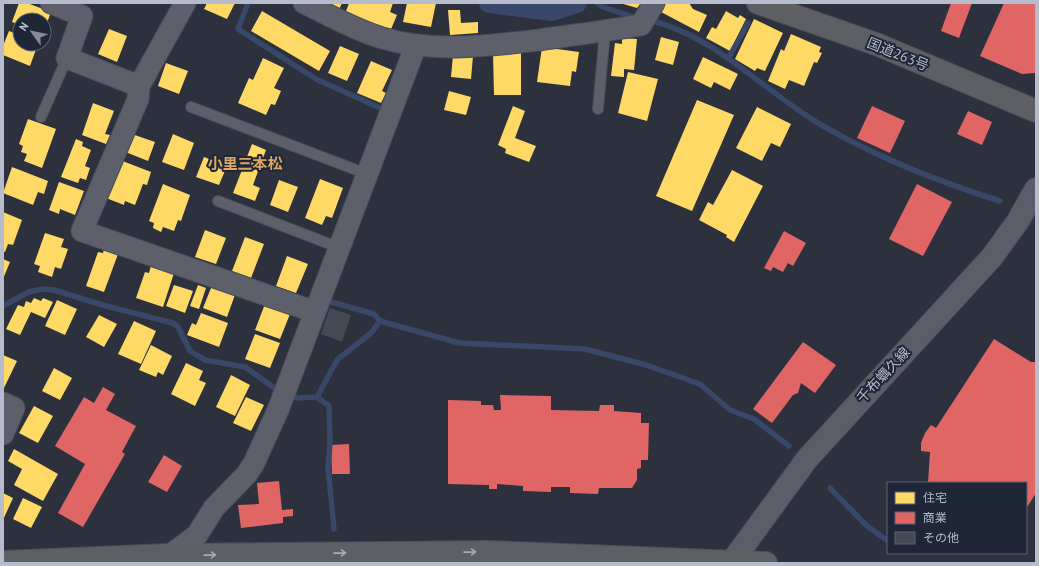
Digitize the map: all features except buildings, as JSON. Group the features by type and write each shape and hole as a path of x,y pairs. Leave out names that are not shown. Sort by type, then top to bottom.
{"highway":[{"name":"国道263号","path":"758,3 876,44 1036,111"},
{"path":"3,562 488,552 766,563"}],"street":[{"path":"51,3 82,16 67,58 139,86"},
{"path":"184,3 139,86 138,99 82,231 315,312"},
{"path":"304,3 382,38 416,45 481,47 605,31 648,13"},
{"path":"164,559 196,535 214,508 247,474 254,463 288,385 416,45"},
{"name":"千布蠣久線","path":"731,562 807,459 992,257 1018,221 1036,189"},
{"path":"3,403 14,408 3,434"}],"lane":[{"path":"598,109 605,31"},
{"path":"41,117 67,58"},
{"path":"191,107 367,174"},
{"path":"218,201 340,248"}],"waterway":[{"path":"248,3 238,29 316,79 382,109"},
{"path":"489,3 552,11 577,3"},
{"path":"597,3 603,7 636,18"},
{"path":"648,20 673,28 696,38 718,51 802,113 844,138 888,159 954,186 1000,201"},
{"path":"728,59 748,23"},
{"path":"3,306 29,292 43,289 54,290 106,306 173,323 178,327 190,351 205,360 245,367 277,390 297,398 317,397 337,360 371,333 380,321"},
{"path":"331,302 374,314 380,321 459,343 585,349 646,365 700,384 730,410 754,419 789,446"},
{"path":"317,397 329,406 330,444 328,467 334,529"},
{"path":"830,488 867,526 887,540"}],"district":[{"name":"小里三本松","path":"245,163"}]}
